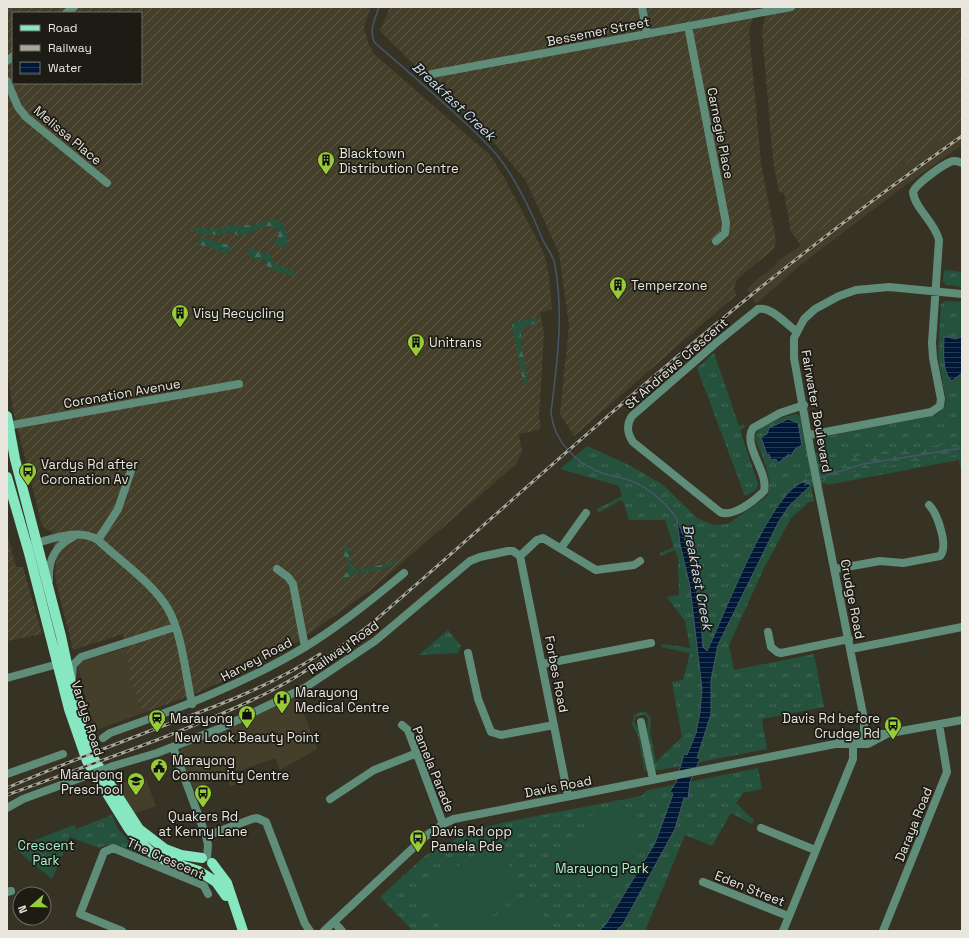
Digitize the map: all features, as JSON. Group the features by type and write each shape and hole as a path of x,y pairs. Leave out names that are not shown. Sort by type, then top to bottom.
{"main road":[{"name":"Vardys Road","path":"8,423 58,664 69,709 83,752 93,772 129,829 140,842 152,853 178,865 200,872 221,886 242,931"},
{"name":"Vardys Road","path":"7,477 50,593 81,725 94,759 139,829 165,849 181,855 207,859"},
{"name":"Vardys Road","path":"58,664 62,657 61,636"},
{"name":"Vardys Road","path":"58,664 64,669 71,686"},
{"path":"207,859 211,870 207,873 200,872 197,864 207,859"},
{"path":"207,859 226,883 242,931"}],"street":[{"path":"642,7 647,34"},
{"name":"Bessemer Street","path":"432,74 791,7"},
{"name":"Carnegie Place","path":"688,26 726,223 725,233 716,241"},
{"name":"Melissa Place","path":"7,81 18,107 26,117 107,183"},
{"path":"809,435 931,412 938,408 941,399 932,351 939,244 938,235 934,226 915,200 913,192 918,185 948,163 956,161 962,163"},
{"name":"Fairwater Boulevard","path":"818,485 793,350 796,332 804,319 815,309 839,296 856,290 889,287 962,294"},
{"name":"St Andrews Crescent","path":"796,332 769,310 763,308 755,311 632,416 628,421 627,431 633,442 720,512 728,514 741,508 764,491 764,482 750,440 753,428 780,413 804,405"},
{"name":"Coronation Avenue","path":"8,423 239,384"},
{"path":"98,540 118,509 133,465"},
{"name":"Crudge Road","path":"818,485 868,736"},
{"path":"835,569 880,561 903,563 942,557 943,547 938,517 929,505"},
{"path":"561,548 586,514"},
{"path":"32,544 81,534 89,536 98,540 158,596 169,611 175,627 192,704"},
{"path":"50,593 48,572 51,558 61,544 81,534"},
{"path":"520,556 537,540 543,538 596,570 634,565 640,561"},
{"name":"Railway Road","path":"7,808 23,799 113,766 173,747 252,714 321,678 375,641 475,559 508,551 513,551 520,556"},
{"name":"Forbes Road","path":"520,556 543,664 568,796"},
{"path":"277,569 288,577 293,584 306,647"},
{"name":"Harvey Road","path":"103,738 110,733 192,704 232,686 306,647 366,604 404,573"},
{"path":"71,686 74,662 92,653 175,627"},
{"path":"851,649 962,627"},
{"path":"768,632 770,647 776,652 781,653 849,640"},
{"path":"543,664 651,643"},
{"path":"468,653 478,700 491,732 501,735 554,725"},
{"path":"7,678 58,664"},
{"name":"Davis Road","path":"324,931 427,835 443,824 462,817 835,744 844,740 962,720"},
{"path":"642,722 653,779"},
{"name":"Pamela Parade","path":"402,724 408,730 443,824"},
{"name":"Daraya Road","path":"883,931 947,772 939,724"},
{"name":"Davis Road","path":"835,744 853,745 868,736"},
{"path":"783,931 853,759 853,745"},
{"path":"173,747 206,836 208,845 207,859"},
{"path":"330,799 374,770 417,753"},
{"path":"7,774 63,754"},
{"path":"206,836 252,819 257,818 266,822 305,924 310,931"},
{"path":"761,828 815,850"},
{"name":"The Crescent","path":"122,931 80,914 104,852 113,848 174,872 204,886 208,894"},
{"name":"Eden Street","path":"703,882 788,916"},
{"path":"334,922 342,931"}],"shaded area":[{"path":"7,7 371,7 364,27 368,42 374,54 490,155 505,179 544,253 549,276 552,309 540,313 544,333 539,417 541,428 539,430 519,434 522,451 516,464 368,592 296,643 251,668 197,693 143,713 129,678 131,677 123,634 73,650 55,577 56,561 52,531 47,530 42,525 13,410 7,370"},
{"path":"390,7 757,7 749,30 761,164 776,240 774,249 737,279 734,288 736,295 574,436 560,414 569,325 559,253 526,181 495,144 380,31"},
{"path":"767,7 962,7 962,124 900,168 801,245 791,232 784,193 779,192 773,160 762,32"},
{"path":"962,124 962,145 899,190 798,267 756,304 747,289 756,280 775,266 777,261 796,249 900,168"},
{"path":"7,533 16,567 23,567 42,634 7,641"},
{"path":"126,648 131,677 129,678 143,713 97,730 88,708 77,663"},
{"path":"297,695 317,749 280,770 275,758 239,771 243,781 230,787 226,777 194,789 179,754 181,748 260,714"},
{"name":"Marayong Preschool","path":"136,778 138,782 146,779 156,806 132,814 115,786"}],"green space":[{"path":"274,219 283,223 287,239 285,248 281,248 274,243 279,234 273,226 262,227 241,235 231,232 223,235 212,234 207,236 196,232 183,232 200,227 208,230 215,228 222,229 228,226 253,225"},
{"path":"202,238 229,245 232,250 228,254 218,252 212,247 199,245 197,242"},
{"path":"250,248 271,255 274,264 292,270 294,275 292,276 269,268 265,259 252,259 247,252"},
{"path":"944,270 962,272 962,287 946,285 943,281"},
{"path":"945,301 962,302 962,475 959,460 811,487 814,501 809,502 791,518 764,568 729,645 734,670 814,654 824,707 762,719 767,749 660,770 655,770 654,766 647,731 648,719 645,715 640,715 636,717 634,722 639,730 647,770 645,772 638,736 632,724 634,715 640,712 646,712 651,718 650,731 656,762 682,737 672,682 683,680 690,653 661,647 662,644 690,648 685,621 667,597 679,595 678,558 675,550 660,556 659,553 674,547 665,520 629,520 623,501 619,501 598,513 597,509 622,496 619,486 560,469 587,446 627,464 662,484 697,518 713,525 728,524 767,496 769,489 768,474 755,438 760,429 765,425 791,415 796,414 800,416 808,455 818,453 820,442 823,437 932,416 938,414 942,410 945,406 946,400 938,357 941,304"},
{"path":"534,317 538,320 537,323 526,326 521,332 521,344 523,357 526,362 525,371 528,384 525,386 512,324"},
{"path":"714,353 739,426 744,424 745,427 740,430 758,484 756,490 745,496 697,368"},
{"path":"962,443 962,454 847,473 811,485 803,482 800,483 816,471 834,463 855,457 876,452"},
{"path":"345,545 349,549 350,563 357,570 390,563 395,558 397,561 383,569 363,573 352,573 347,579 343,580 343,577 349,569 343,552"},
{"path":"448,630 461,646 458,653 419,655"},
{"name":"Marayong Park","path":"758,768 762,789 743,793 736,803 754,820 752,824 731,813 712,846 685,835 645,931 413,931 380,897 426,855 469,832 505,822 641,796 648,790"},
{"path":"614,803 637,817 630,829 607,815"},
{"path":"592,814 604,815 625,831 625,835 632,840 634,838 644,841 643,847 610,903 567,878 561,863"},
{"name":"Crescent Park","path":"112,815 118,829 141,855 120,846 109,845 99,848 70,837 52,879 14,848 74,825 76,829"},
{"path":"494,842 525,889 462,931 442,931 417,894"},
{"path":"529,893 554,931 473,931"}],"water":[{"path":"944,336 955,339 962,337 962,373 952,381 946,372"},
{"path":"788,419 798,423 802,445 795,449 791,456 789,454 778,463 776,459 771,460 769,454 767,455 761,437 767,434 769,428"},
{"path":"803,482 811,485 789,506 779,521 718,645 711,680 711,714 697,758 700,759 690,782 688,799 684,798 675,829 623,924 616,931 599,931 606,924 655,843 673,794 670,792 676,782 684,754 687,755 696,733 700,712 702,689 690,587 680,544 677,519 692,566 698,598 703,647 707,651 736,585 762,532 776,509 790,491"}],"waterway":[{"name":"Breakfast Creek","path":"379,7 372,30 375,43 459,117 498,157 520,190 553,258 558,284 559,339 551,413 553,424 562,443 585,465 605,474 631,481 646,489 659,498 670,509 678,521"},
{"path":"819,478 863,464 962,448"},
{"path":"805,485 814,479"}],"railway":[{"path":"7,795 137,748 234,709 293,679 320,662 371,624 603,420 744,301 852,216 962,136"},
{"path":"7,788 64,764 242,695 282,676 320,654"}],"place":[{"name":"Blacktown Distribution Centre","path":"326,175"},
{"name":"Temperzone","path":"618,300"},
{"name":"Visy Recycling","path":"180,328"},
{"name":"Unitrans","path":"416,357"},
{"name":"Vardys Rd after Coronation Av","path":"28,486"},
{"name":"Marayong Medical Centre","path":"282,714"},
{"name":"New Look Beauty Point","path":"247,729"},
{"name":"Marayong","path":"157,733"},
{"name":"Davis Rd before Crudge Rd","path":"893,740"},
{"name":"Marayong Community Centre","path":"159,782"},
{"name":"Marayong Preschool","path":"136,796"},
{"name":"Quakers Rd at Kenny Lane","path":"203,808"},
{"name":"Davis Rd opp Pamela Pde","path":"418,853"}]}
